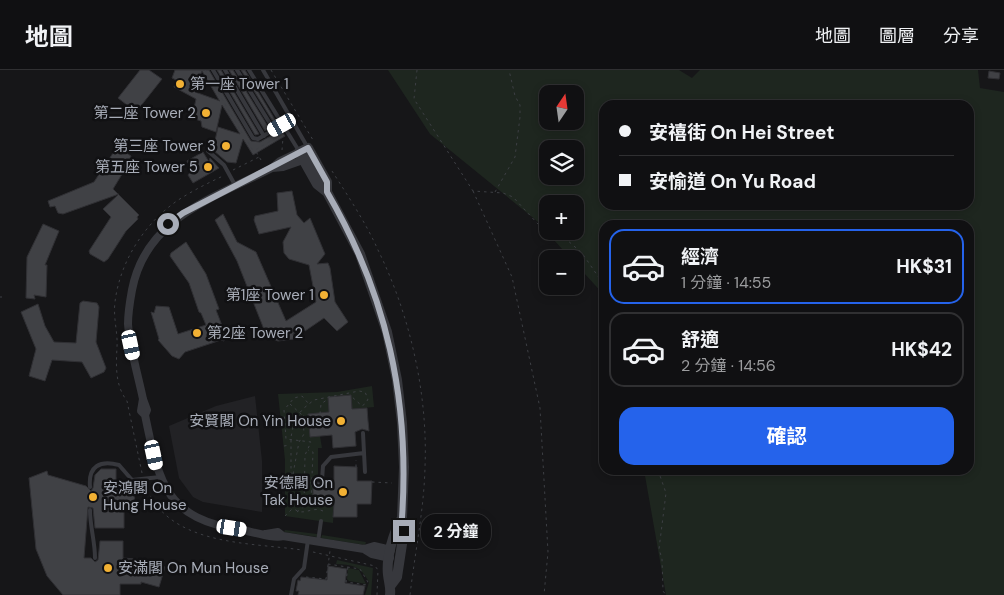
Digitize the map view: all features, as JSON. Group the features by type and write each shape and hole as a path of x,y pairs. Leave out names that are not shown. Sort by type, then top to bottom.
{"street":[{"path":"390,590 388,575 396,555 394,534 402,518 402,423 397,380 387,332 360,254 327,192 317,184 305,150 283,168 272,168 176,218 156,237 140,262 134,281 128,321 142,399 147,410 145,415 160,477 175,501 197,518 223,527 266,534 278,538 283,536 364,549 372,554 396,555"}],"lane":[{"path":"213,70 254,138 258,139 282,125"},
{"path":"225,70 264,136"},
{"path":"237,70 274,130"},
{"path":"249,70 282,125 305,150"},
{"path":"263,70 305,150"},
{"path":"208,151 224,165 236,187"},
{"path":"363,433 365,472"},
{"path":"322,480 323,466 331,457 364,453"},
{"path":"90,487 91,472 95,467 102,464 116,464 122,467 132,480 160,477"},
{"path":"90,510 90,529 96,542 96,558"},
{"path":"318,542 321,522"},
{"path":"291,595 294,579 304,568 308,540"}],"path":[{"path":"205,70 243,134"},
{"path":"271,70 305,150"},
{"path":"417,70 414,99 473,191 512,276 540,408 548,552 544,595"},
{"path":"495,192 515,157 520,117 520,105 515,96 509,70"},
{"path":"255,150 282,135 284,144 281,149"},
{"path":"248,143 261,160"},
{"path":"232,171 259,157"},
{"path":"241,162 243,166"},
{"path":"226,174 174,202 144,232 131,250 117,288 114,326 117,346 115,357 120,391 127,401 143,478 150,499 174,522 210,538 329,554 376,567 377,595"},
{"path":"473,191 495,192 513,197 539,224"},
{"path":"567,240 582,253 599,278"},
{"path":"292,473 290,440 293,424 299,413 309,403 327,396 360,391 364,392 368,398 362,406 351,396"},
{"path":"304,506 308,450 311,442 286,439 284,410 294,398 302,396 309,403"},
{"path":"320,414 320,404 328,399"},
{"path":"290,404 303,416 308,416"},
{"path":"303,416 304,434 299,440 292,473 290,502 297,512 306,513 316,509 323,511"},
{"path":"285,425 303,423"},
{"path":"284,446 290,446"},
{"path":"297,512 311,501 313,452 308,450"},
{"path":"292,473 311,483"},
{"path":"660,475 666,493 659,549 662,559 663,591 666,595"},
{"path":"372,482 392,483"},
{"path":"284,516 293,508"},
{"path":"307,577 326,579 330,550"},
{"path":"328,564 348,566 360,569 368,582 367,585 346,582 348,566"}],"shaded area":[{"path":"388,70 679,70 692,78 700,70 978,70 980,88 1004,92 1004,595 666,595 645,475 974,475 974,220 599,220 599,289 584,273 584,250 563,250 554,240 584,240 584,195 539,195 539,223 430,134"},
{"path":"372,386 374,407 352,409 351,395 330,397 328,398 329,412 308,414 310,437 320,436 322,448 318,448 318,480 313,481 313,503 334,504 333,523 285,516 285,460 278,394 337,392"},
{"path":"255,396 262,461 262,512 203,502 193,497 179,478 169,426 216,406"},
{"path":"285,530 317,534 317,537 284,532"},
{"path":"322,535 366,542 365,545 321,538"},
{"path":"337,560 373,568 371,595 365,595 369,582 361,570 354,566 336,564"},
{"path":"348,568 359,570 366,584 349,581 347,579"}],"building":[{"path":"140,70 149,70 162,79 136,112 118,98"},
{"path":"175,70 209,70 251,141 260,142 281,130 285,136 253,155 243,139 236,163 227,162 213,150 218,127 240,134 222,105 216,132 202,127 201,121 192,118 196,99 174,87 176,80 172,78","holes":["202,71 220,101 195,92 194,89"]},
{"path":"217,70 221,70 259,134 255,135"},
{"path":"229,70 233,70 269,128 265,131"},
{"path":"241,70 245,70 277,123 275,125"},
{"path":"989,71 1000,73 999,79 988,78"},
{"path":"117,147 131,156 130,158 134,164 131,169 127,166 113,189 118,194 63,214 58,213 55,206 50,207 48,201 94,182"},
{"name":"第五座 Tower 5","path":"203,152 209,162 210,158 219,168 193,183 188,175 192,170 187,161"},
{"path":"292,191 297,215 304,223 310,218 325,254 317,264 328,263 335,302 348,322 337,331 324,318 305,331 302,328 293,334 294,339 278,341 267,337 237,261 215,220 223,214 237,242 256,252 286,321 316,302 309,265 289,259 284,253 283,242 291,227 259,234 254,220 255,216 278,211 277,193"},
{"path":"118,194 139,215 138,219 126,231 108,259 104,262 90,254 89,251 111,217 103,209"},
{"path":"43,224 59,231 45,265 47,265 46,297 34,295 35,299 26,298 27,257"},
{"path":"186,242 206,274 219,309 216,310 221,323 228,330 224,341 221,340 185,352 179,359 172,356 158,340 151,312 154,313 156,306 169,307 178,334 206,325 199,312 189,283 170,256 171,253"},
{"path":"83,301 97,303 99,307 96,342 106,368 104,372 91,378 82,362 52,360 45,381 29,376 36,349 21,312 38,304 45,326 54,342 76,343 80,303"},
{"name":"安賢閣 On Yin House","path":"351,395 352,409 367,408 369,431 362,429 355,432 356,446 333,448 332,435 310,437 308,414 329,412 328,397"},
{"name":"安德閣 On Tak House","path":"334,466 357,467 357,481 372,481 371,504 357,504 357,517 333,517 334,504 313,503 313,480 322,484 326,480 334,481"},
{"path":"101,469 116,469 116,487 135,487 134,511 124,510 124,528 95,528 93,508 88,507 84,558 91,558 95,562 98,560 100,541 123,541 123,558 136,559 165,567 159,587 141,582 141,584 120,584 120,595 63,595 47,576 36,549 29,478 47,471 48,475 86,486 91,491 95,475"},
{"path":"328,566 347,569 345,583 365,586 363,595 298,595 299,591 296,591 298,580 300,581 301,577 327,580"}],"place":[{"name":"第一座 Tower 1","path":"180,84"},
{"name":"第二座 Tower 2","path":"206,113"},
{"name":"第三座 Tower 3","path":"226,146"},
{"name":"第五座 Tower 5","path":"208,167"},
{"name":"第1座 Tower 1","path":"324,295"},
{"name":"第2座 Tower 2","path":"197,333"},
{"name":"安賢閣 On Yin House","path":"341,421"},
{"name":"安德閣 On Tak House","path":"343,492"},
{"name":"安鴻閣 On Hung House","path":"93,497"},
{"name":"安滿閣 On Mun House","path":"108,568"}],"route":[{"path":"168,224 183,213 308,148 327,182 327,192 360,254 376,295 387,332 397,380 402,423 404,467 402,518 404,531"}]}
